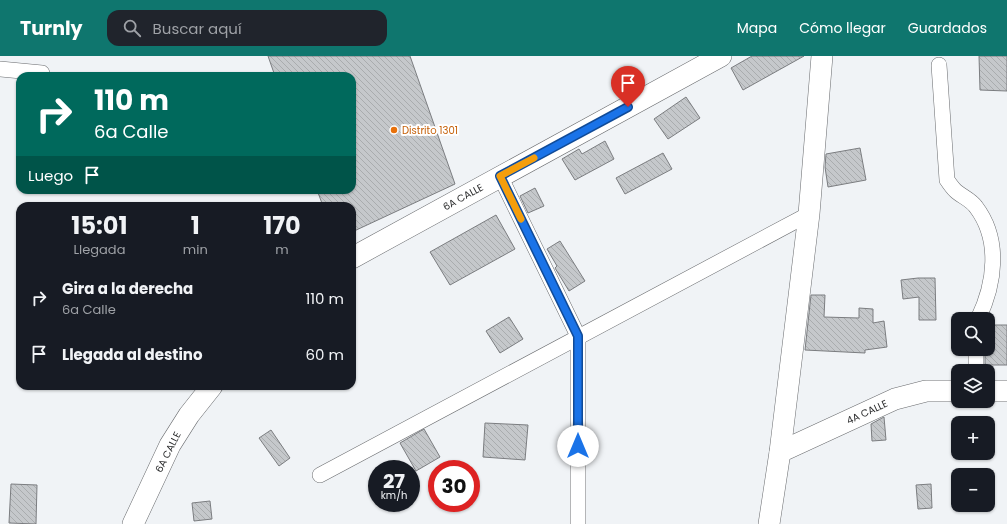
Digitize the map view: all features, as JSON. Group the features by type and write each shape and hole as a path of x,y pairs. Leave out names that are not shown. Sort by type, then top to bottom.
{"street":[{"name":"6A CALLE","path":"356,256 722,56"},
{"path":"769,524 780,452 809,214 822,56"},
{"path":"939,65 947,180 955,191 976,207 992,240 994,262 980,312"},
{"path":"0,69 32,72"},
{"path":"500,176 578,336 578,524"},
{"path":"320,476 578,336 809,214"},
{"name":"6A CALLE","path":"133,524 170,445 189,415 209,390"},
{"name":"4A CALLE","path":"780,452 895,399 926,391 951,391"},
{"path":"995,391 1007,391"}],"building":[{"name":"Distrito 1301","path":"268,56 410,56 455,184 356,230 356,202 322,202 318,194 356,194 356,72 274,72"},
{"path":"752,56 804,56 743,90 731,68"},
{"path":"979,56 1007,56 1007,91 980,90"},
{"path":"686,97 700,118 668,139 654,119"},
{"path":"605,141 614,159 575,180 562,159 579,149 582,154"},
{"path":"860,148 866,180 828,187 825,167 826,154"},
{"path":"663,153 672,169 625,194 616,178"},
{"path":"535,188 544,206 528,213 520,196"},
{"path":"496,215 515,249 450,285 430,252"},
{"path":"560,241 585,281 569,291 555,268 557,266 547,249"},
{"path":"935,278 936,320 919,320 919,297 903,299 901,280"},
{"path":"811,295 825,295 824,317 859,318 859,308 873,309 873,323 884,321 887,347 865,350 865,353 805,350"},
{"path":"509,317 523,339 500,353 486,331"},
{"path":"995,325 1007,325 1007,365 985,364 985,356 995,356"},
{"path":"884,417 886,440 872,441 871,424"},
{"path":"485,423 528,425 525,460 483,457"},
{"path":"424,429 440,457 435,460 428,460 428,464 420,469 420,460 410,460 400,443"},
{"path":"271,430 290,458 279,466 259,438"},
{"path":"11,484 37,485 36,524 9,523"},
{"path":"931,484 932,508 918,509 916,485"},
{"path":"210,501 212,519 194,521 192,503"}],"slow traffic":[{"path":"521,219 500,176 534,158"}],"place":[{"name":"Distrito 1301","path":"394,130"}],"route":[{"path":"578,446 578,336 500,176 628,107"}]}
